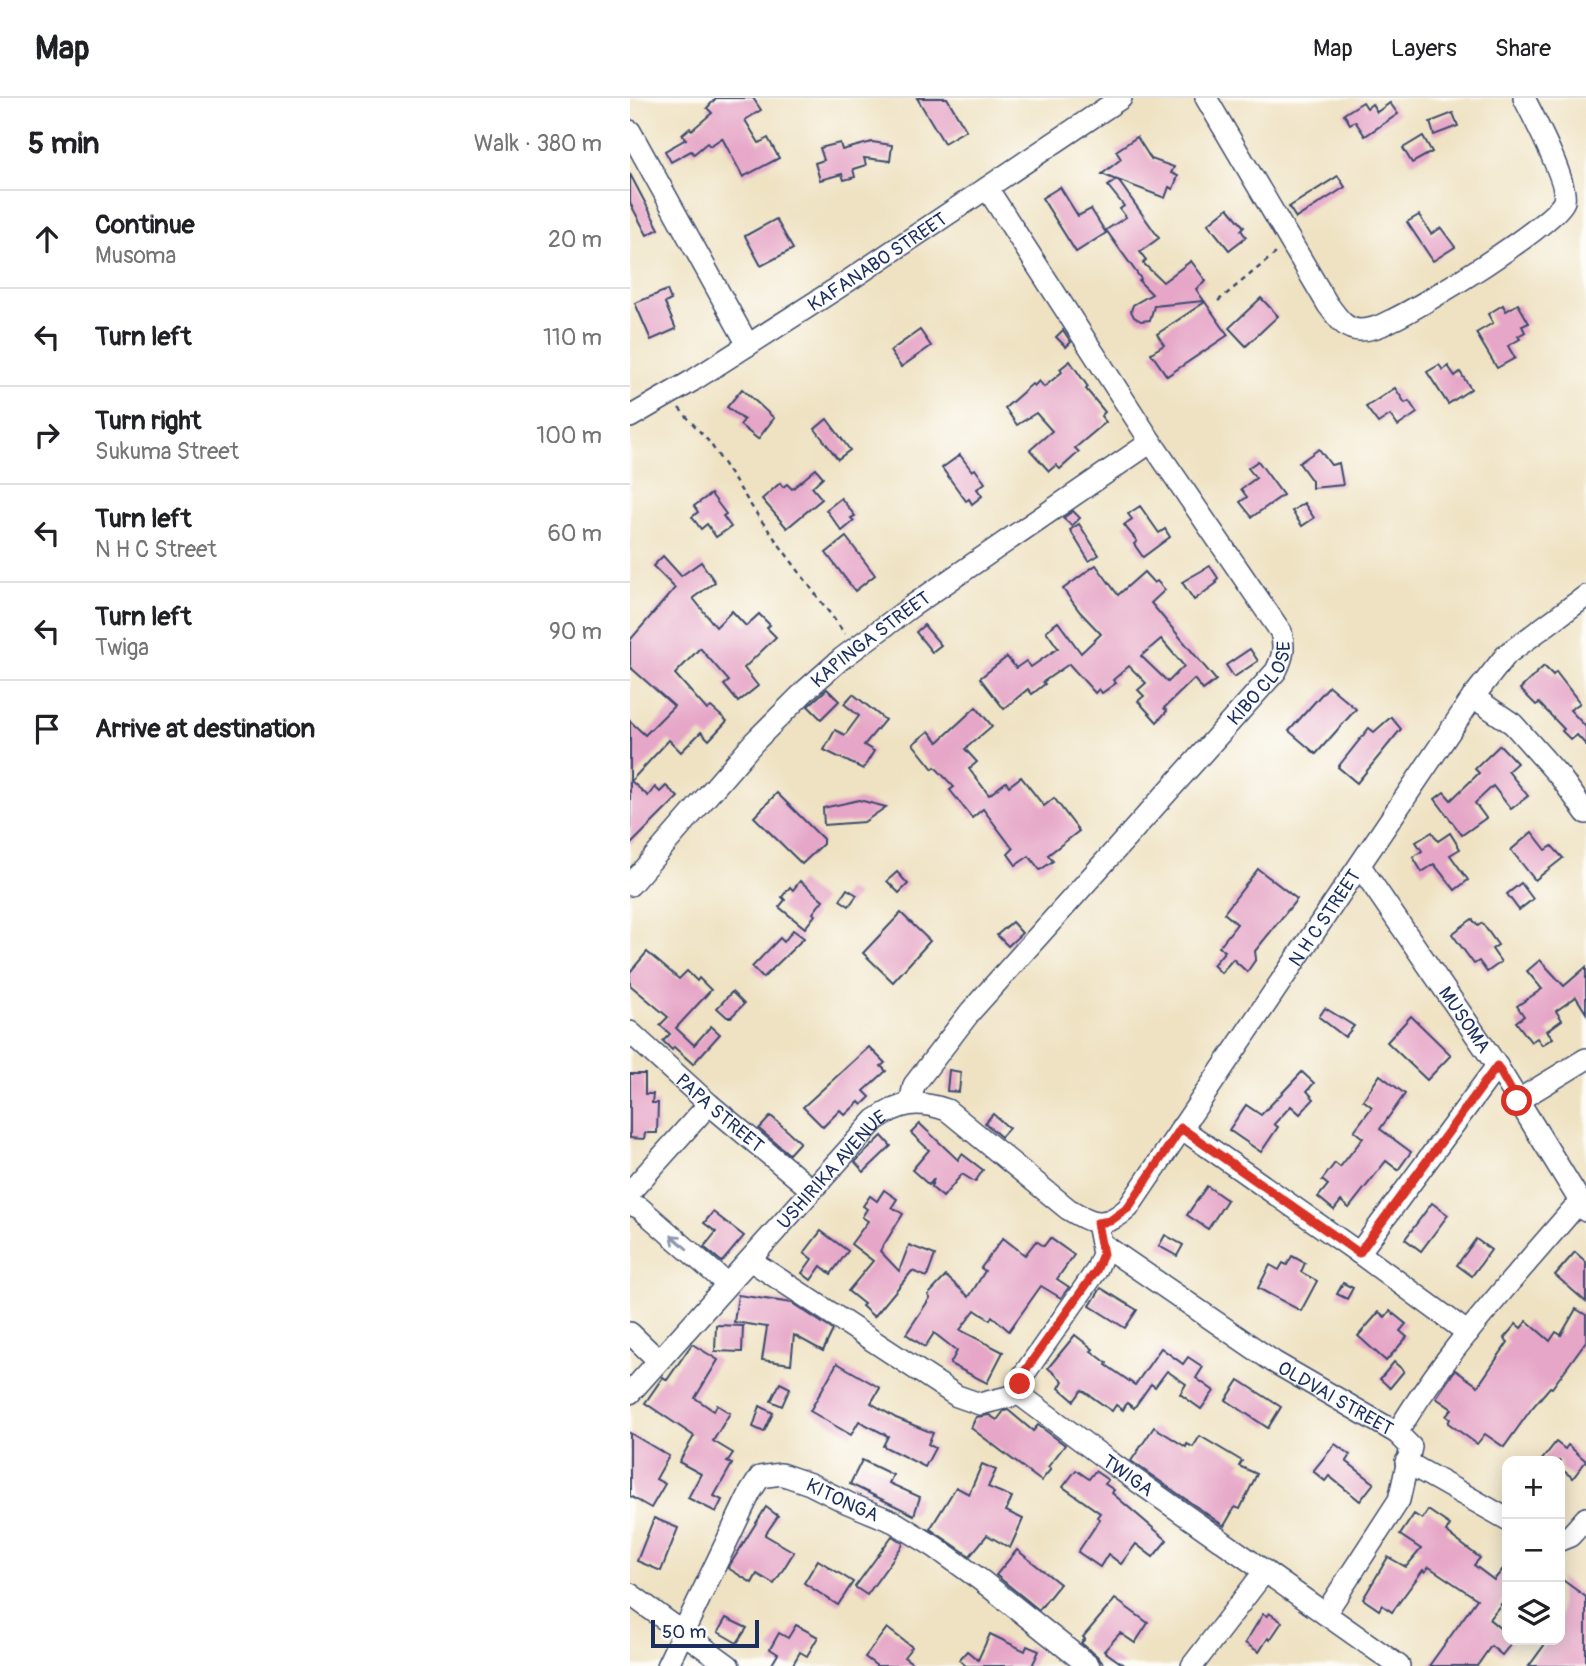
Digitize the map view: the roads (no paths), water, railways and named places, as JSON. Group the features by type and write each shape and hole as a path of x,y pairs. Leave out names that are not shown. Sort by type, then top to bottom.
{"street":[{"name":"KAFANABO STREET","path":"630,416 748,345 1121,98"},
{"path":"1206,98 1328,305 1339,320 1350,328 1373,329 1424,303 1536,230 1557,213 1564,199 1562,179 1524,98"},
{"path":"630,131 748,345"},
{"name":"KIBO CLOSE","path":"910,1104 914,1085 971,1011 1263,687 1276,671 1284,646 1281,632 1151,442 987,188"},
{"name":"KAPINGA STREET","path":"630,885 754,741 807,689 855,648 1151,442"},
{"name":"N H C STREET","path":"1100,1233 1110,1221 1128,1208 1473,697 1507,654 1586,596"},
{"path":"1473,697 1513,724 1561,778 1586,813"},
{"name":"MUSOMA","path":"1360,866 1497,1066 1583,1206"},
{"name":"PAPA STREET","path":"630,1032 709,1104 812,1190"},
{"path":"1517,1101 1586,1059"},
{"path":"1359,1253 1497,1066"},
{"path":"630,1192 709,1104"},
{"name":"USHIRIKA AVENUE","path":"630,1393 875,1120 891,1109 910,1104 929,1104 947,1110 1100,1233"},
{"path":"1181,1128 1468,1333"},
{"path":"630,1204 640,1208 727,1284"},
{"path":"1397,1433 1420,1394 1468,1333 1583,1206"},
{"path":"750,1260 957,1396 980,1404 1020,1394 1022,1377 1096,1271 1103,1254 1100,1233"},
{"name":"OLDVAI STREET","path":"1100,1233 1273,1362 1397,1433 1410,1447 1399,1500 1373,1544 1325,1614"},
{"path":"630,1333 658,1360"},
{"name":"TWIGA","path":"1020,1390 1028,1402 1398,1666"},
{"path":"1406,1462 1505,1519"},
{"name":"KITONGA","path":"667,1666 760,1477 781,1474 810,1484 894,1522 935,1547 1089,1666"},
{"path":"1565,1538 1586,1518"},
{"path":"1192,1666 1265,1571"},
{"path":"630,1594 729,1666"}]}
